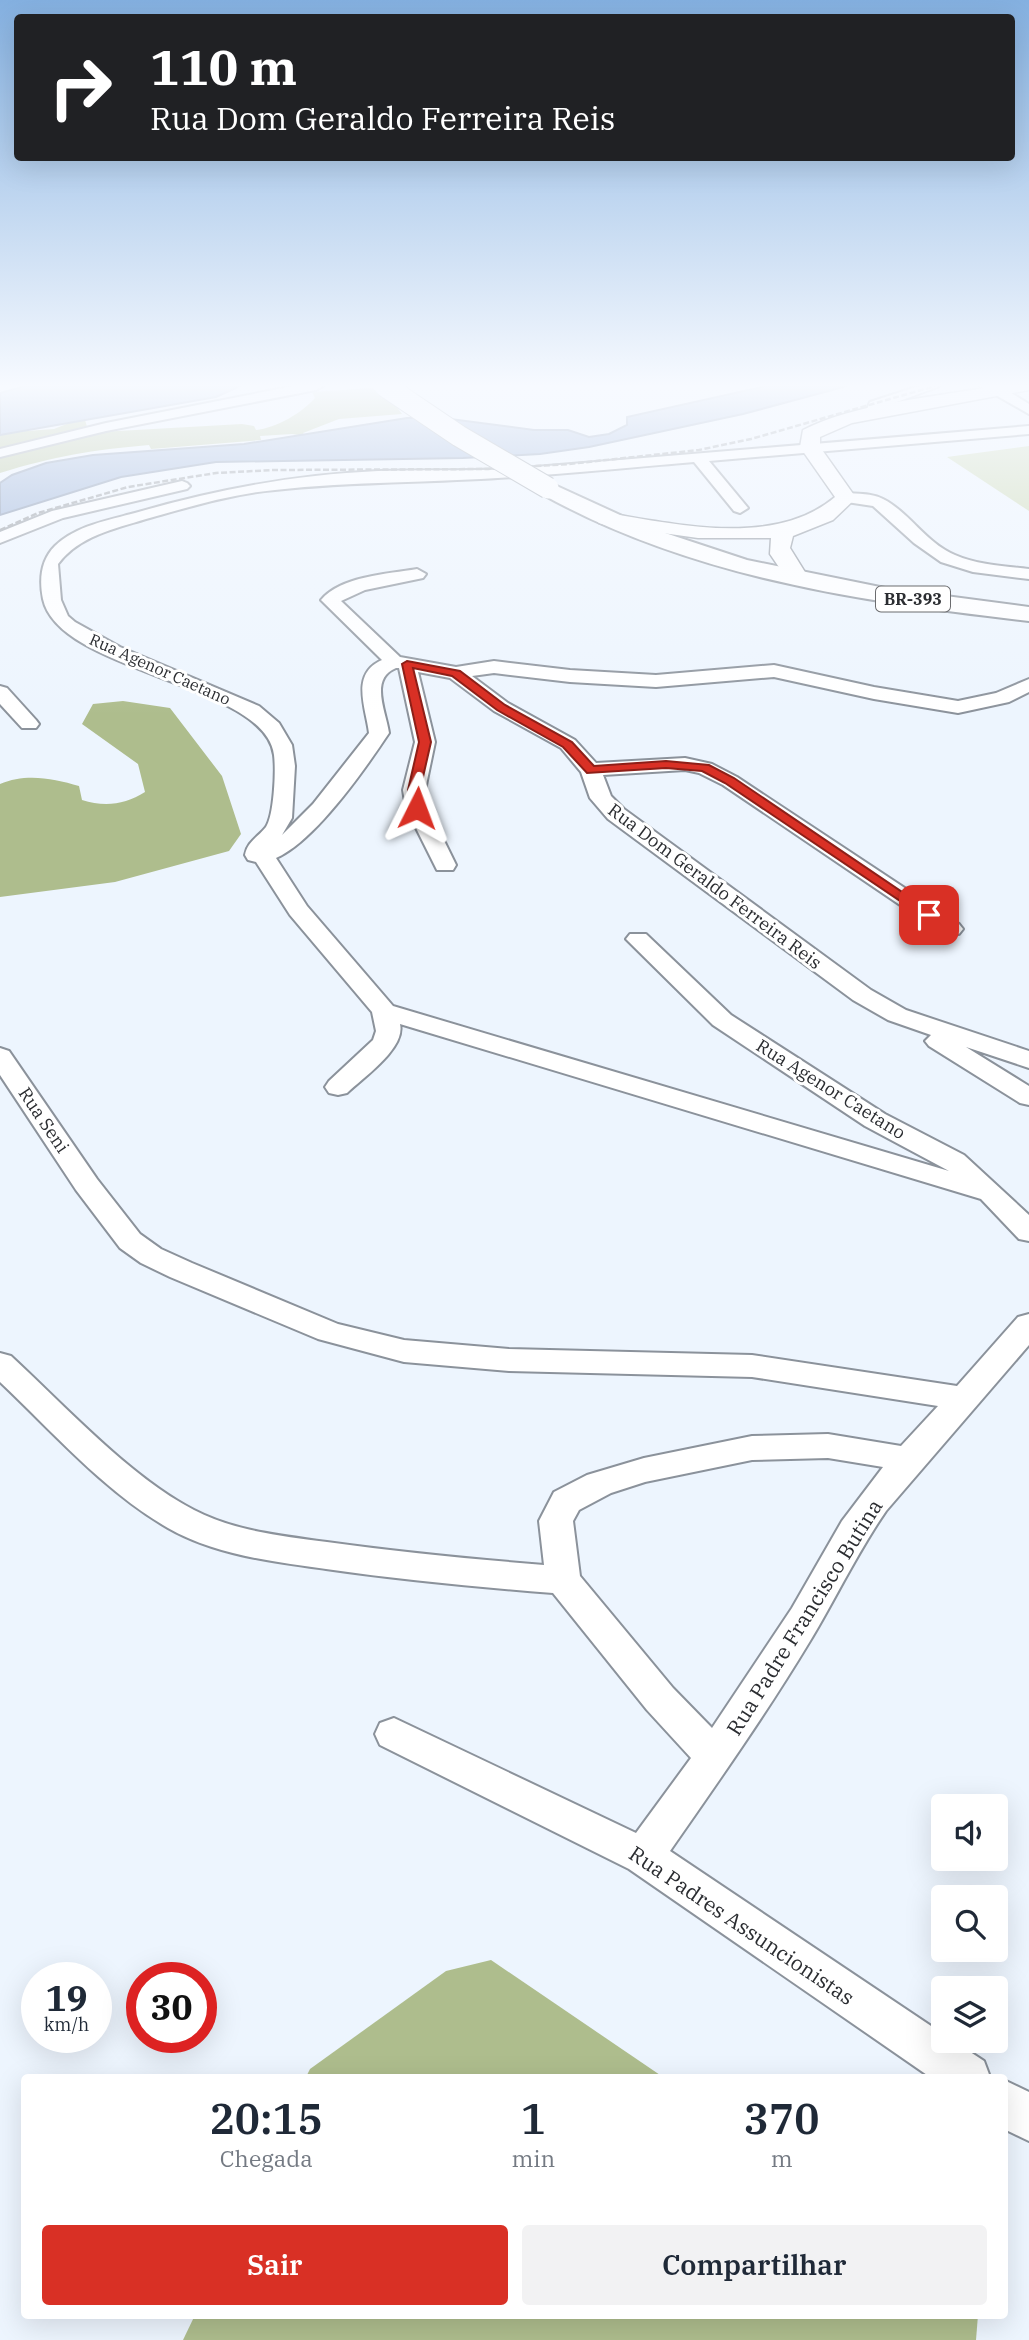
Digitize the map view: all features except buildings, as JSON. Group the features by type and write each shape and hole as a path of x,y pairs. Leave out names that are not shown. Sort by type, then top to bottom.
{"highway":[{"name":"BR-393","path":"561,495 606,519 690,550 797,577 935,603 1025,616"}],"main road":[{"path":"606,519 696,532 787,529 826,517 846,498 844,495"},
{"path":"787,529 780,536 779,550 797,577"}],"street":[{"path":"0,538 58,514 143,495"},
{"name":"Rua Agenor Caetano","path":"215,495 97,529 62,548 50,564 52,600 60,618 69,626 113,651 252,710 266,720 275,731 285,752 286,767 281,819 276,829 255,852 258,856 264,856"},
{"path":"729,495 740,508"},
{"path":"846,498 868,499 878,503 920,540 947,558 985,569 1029,574"},
{"path":"417,574 339,593 330,600 400,663 425,742 414,790 417,808 445,865"},
{"path":"338,1087 385,1043 389,1031 384,1011 298,910 264,856 307,825 375,739 379,733 370,686 376,673 400,663"},
{"name":"Rua Dom Geraldo Ferreira Reis","path":"400,663 464,679 492,701 568,744 591,770 601,798 616,814 829,973 897,1015 1029,1060"},
{"path":"464,679 494,667 570,676 656,681 775,671 874,693 958,707 994,700 1029,685"},
{"path":"464,679 516,690 530,723"},
{"path":"0,692 29,724"},
{"path":"591,770 666,764 705,768 730,781 951,929"},
{"name":"Rua Agenor Caetano","path":"638,939 722,1020 875,1120 954,1161 991,1193 1029,1232"},
{"path":"384,1011 991,1193"},
{"path":"897,1015 1029,1097"},
{"name":"Rua Seni","path":"0,1056 86,1184 130,1241 151,1256 226,1291 329,1332 404,1351 509,1360 752,1366 966,1399"},
{"name":"Rua Padre Francisco Butina","path":"643,1856 715,1757 805,1618 855,1530 907,1459 966,1399 1029,1324"},
{"path":"0,1364 120,1475 181,1519 228,1538 285,1550 406,1567 563,1580"},
{"path":"715,1757 660,1699 563,1580 556,1521 566,1502 599,1484 644,1470 751,1448 828,1446 907,1459"},
{"name":"Rua Padres Assuncionistas","path":"394,1734 643,1856 964,2074"},
{"path":"1008,2105 1029,2118"}],"green space":[{"path":"1005,495 1029,495 1029,511"},
{"path":"123,701 170,708 222,776 241,834 229,851 115,882 0,897 0,784 29,778 59,781 79,786 82,800 98,804 122,802 145,792 138,764 82,724 93,704"},
{"path":"491,1960 659,2074 308,2074 310,2069 446,1971"},
{"path":"193,2319 978,2319 976,2340 183,2340"}],"water":[{"path":"0,495 63,495 0,515"}],"railway":[{"path":"0,530 38,513 100,495"}],"route":[{"path":"417,808 414,790 425,742 407,664 456,673 501,707 568,744 591,770 666,764 705,768 730,781 929,915"}]}
